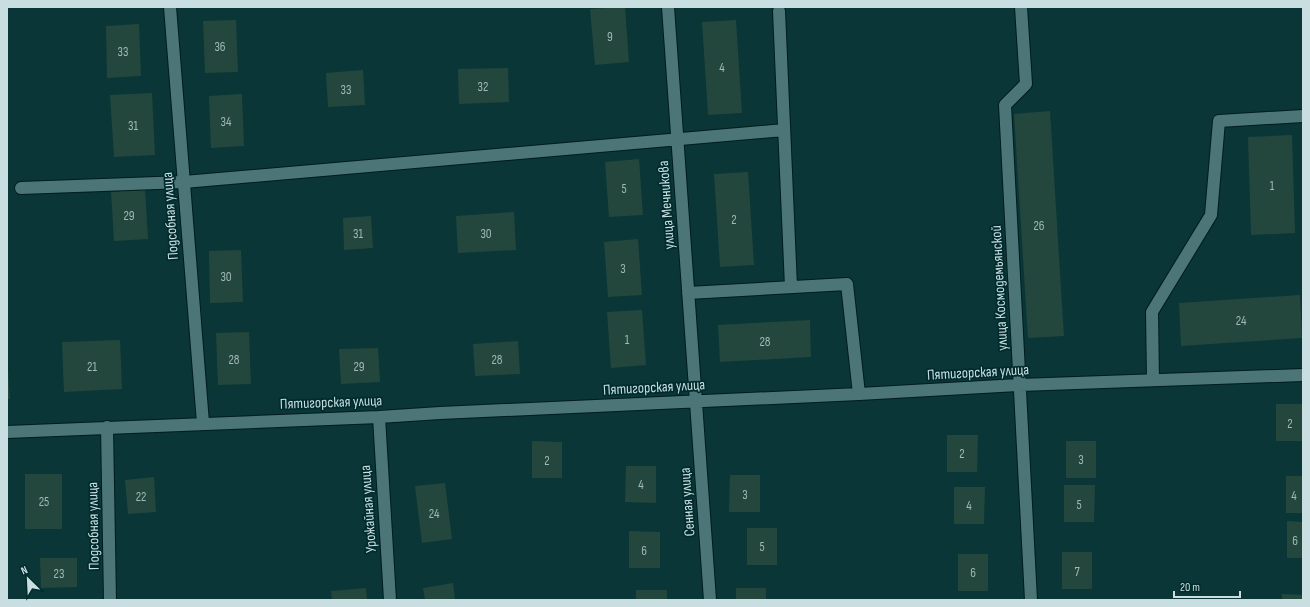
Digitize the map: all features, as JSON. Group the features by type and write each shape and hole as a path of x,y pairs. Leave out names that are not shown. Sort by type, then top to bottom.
{"street":[{"name":"Подсобная улица","path":"170,7 203,423"},
{"name":"улица Мечникова","path":"668,7 696,401"},
{"name":"улица Космодемьянской","path":"1020,7 1026,84 1005,105 1031,600"},
{"path":"779,11 791,287"},
{"path":"1153,380 1152,312 1211,214 1219,121 1303,116"},
{"path":"22,188 184,182 784,130"},
{"path":"688,293 847,284 859,394"},
{"name":"Пятигорская улица","path":"7,432 379,417 1020,385 1303,375"},
{"name":"Сенная улица","path":"696,401 710,600"},
{"name":"Урожайная улица","path":"379,417 390,600"},
{"name":"Подсобная улица","path":"107,427 110,600"}],"building":[{"path":"625,7 629,62 595,65 590,9"},
{"path":"236,20 238,72 205,73 203,21"},
{"path":"736,20 742,113 708,115 702,22"},
{"path":"139,24 141,76 107,78 106,26"},
{"path":"508,68 509,102 459,104 458,69"},
{"path":"363,70 365,105 328,107 326,73"},
{"path":"152,93 155,155 114,157 110,95"},
{"path":"242,94 244,146 211,148 209,96"},
{"path":"1050,111 1064,336 1028,338 1014,114"},
{"path":"1292,135 1295,233 1251,235 1248,137"},
{"path":"639,159 643,215 609,217 605,162"},
{"path":"748,172 754,265 720,267 714,174"},
{"path":"145,189 148,239 114,241 111,192"},
{"path":"514,212 516,250 458,253 456,216"},
{"path":"371,216 373,248 344,250 343,218"},
{"path":"638,239 642,295 608,297 604,242"},
{"path":"241,250 243,302 210,303 209,251"},
{"path":"1300,295 1302,338 1181,346 1179,303"},
{"path":"642,310 646,365 611,368 607,312"},
{"path":"810,320 811,357 720,362 718,325"},
{"path":"249,332 251,384 218,385 216,333"},
{"path":"120,340 122,389 64,392 62,342"},
{"path":"518,341 520,374 475,376 473,344"},
{"path":"378,348 380,382 341,384 339,349"},
{"path":"8,369 10,399 7,399"},
{"path":"1276,404 1303,404 1303,441 1276,441"},
{"path":"947,435 978,435 977,472 947,472"},
{"path":"532,441 562,442 562,478 532,478"},
{"path":"1066,441 1096,441 1096,478 1066,478"},
{"path":"626,466 656,466 656,503 625,502"},
{"path":"25,474 62,474 62,529 25,529"},
{"path":"730,475 760,475 760,512 729,512"},
{"path":"1286,476 1303,476 1303,513 1286,513"},
{"path":"154,477 156,512 128,514 125,480"},
{"path":"445,483 452,539 422,543 415,486"},
{"path":"1064,485 1095,485 1094,522 1064,522"},
{"path":"954,487 985,487 984,524 954,524"},
{"path":"1287,521 1303,522 1303,558 1287,558"},
{"path":"747,528 777,528 777,565 747,565"},
{"path":"629,531 660,532 660,568 629,568"},
{"path":"1062,552 1092,552 1092,589 1062,589"},
{"path":"958,554 988,554 988,591 958,591"},
{"path":"40,558 77,558 77,587 41,588"},
{"path":"453,583 455,600 425,600 423,588"},
{"path":"366,588 367,600 332,600 331,591"},
{"path":"736,588 766,588 766,600 736,600"},
{"path":"636,590 667,590 667,600 636,600"},
{"path":"1282,594 1303,595 1303,600 1282,600"}]}
